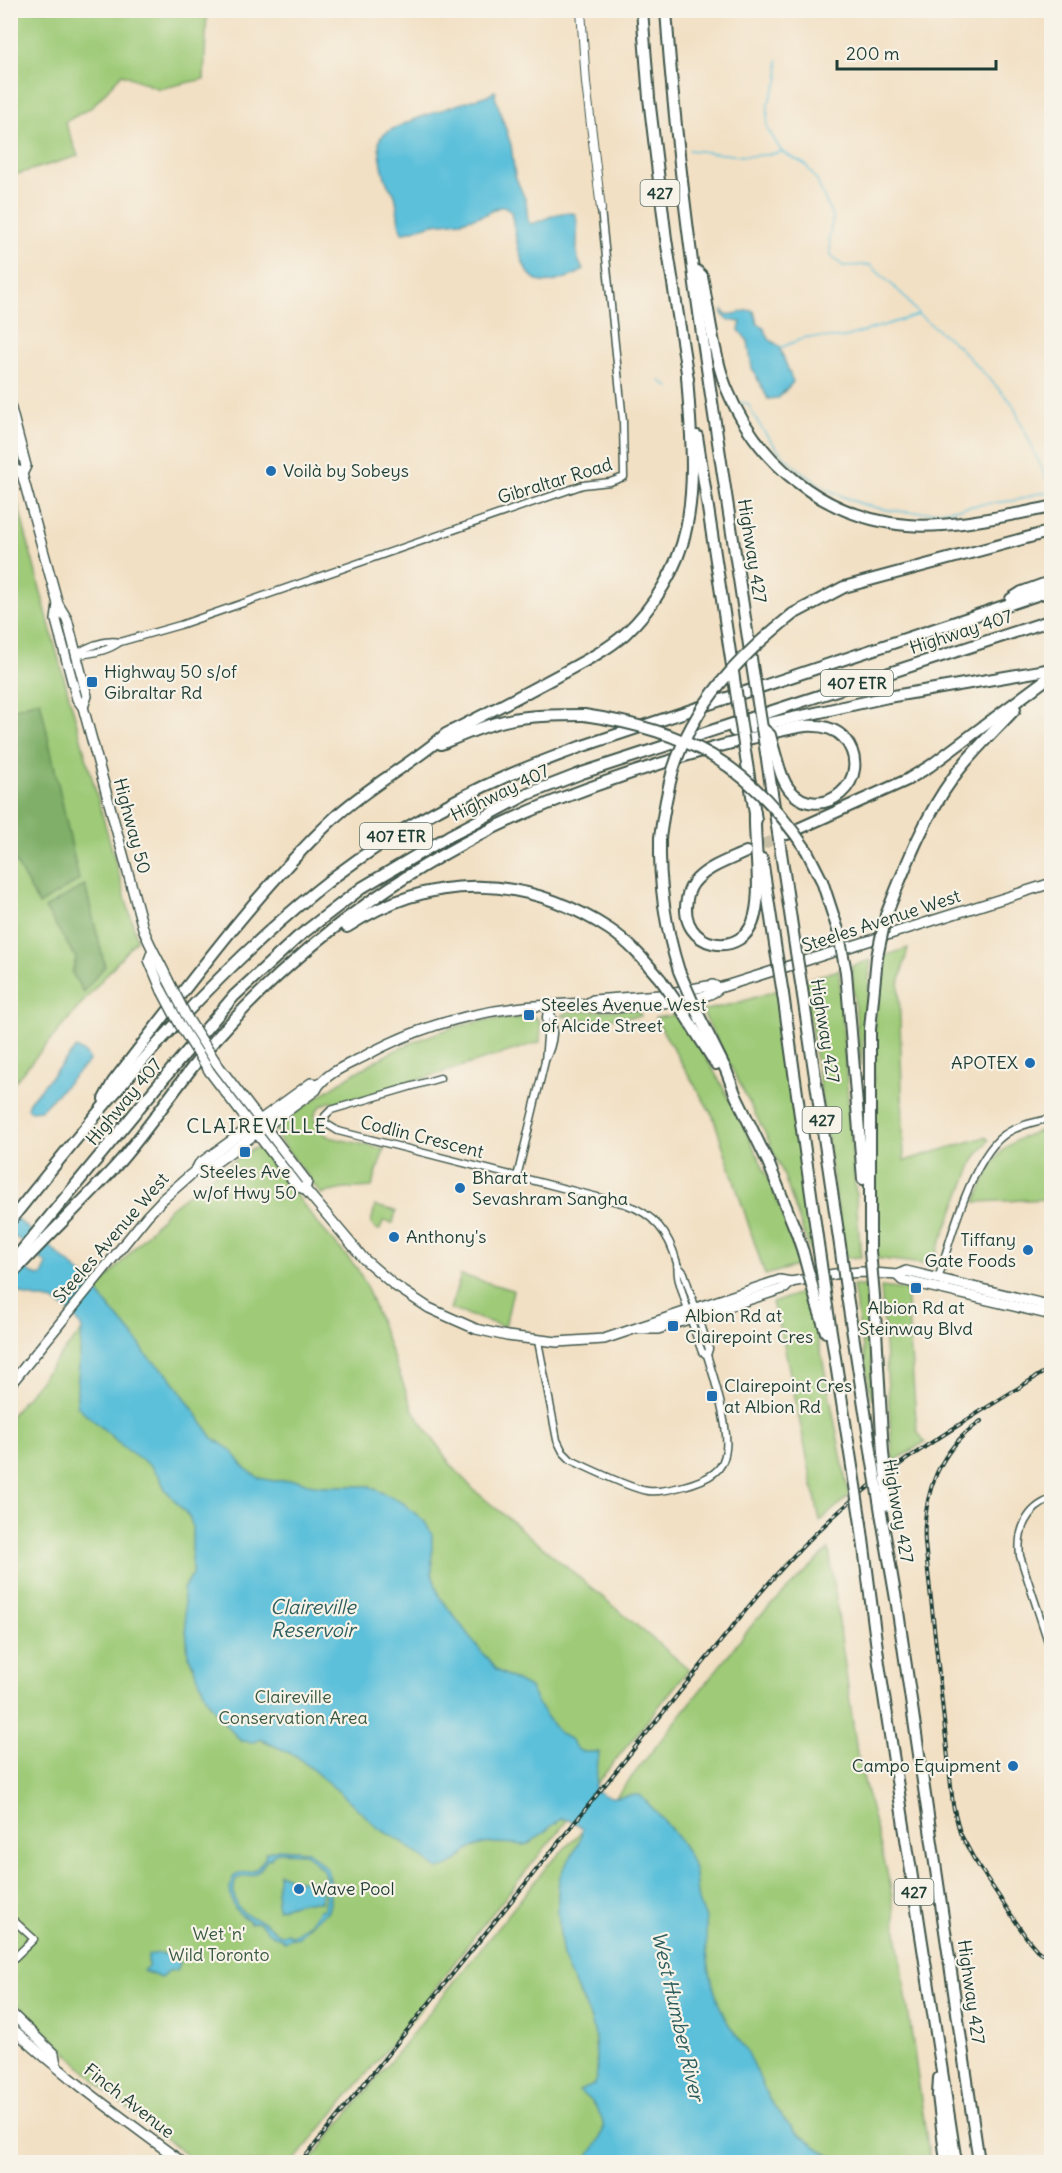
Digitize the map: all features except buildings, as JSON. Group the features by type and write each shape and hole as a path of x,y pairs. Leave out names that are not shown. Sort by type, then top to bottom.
{"highway":[{"name":"Highway 427","path":"642,10 666,239 783,994 819,1251 822,1302"},
{"name":"Highway 427","path":"666,10 672,98 693,268 762,728 770,735 770,752 795,946 872,1457 885,1510 886,1536 979,2163"},
{"path":"693,268 702,276 717,356 726,385 738,411 758,443 789,477 815,496 874,520 908,525 948,524 1052,507"},
{"path":"98,1111 113,1082 247,913 334,818 367,790 430,748 446,734 586,660 624,635 644,612 663,587 678,556 686,530 692,472 687,375"},
{"path":"822,1302 768,1162 696,1010 669,942 661,894 660,838 674,768 695,720 723,678 758,642 793,614 844,587 1052,531"},
{"path":"999,607 1022,592 1052,581"},
{"name":"Highway 407","path":"10,1221 98,1111 239,958 316,891 374,850 436,812 508,775 580,747 1052,590"},
{"name":"Highway 407","path":"10,1265 46,1230 234,996 298,937 363,887 449,836 528,794 582,773 1052,620"},
{"path":"663,746 888,697 1052,669"},
{"path":"787,834 907,780 930,766 1052,675"},
{"path":"870,1251 870,1029 876,957 886,915 924,826 953,777 1033,688"},
{"path":"430,748 477,729 512,719 548,715 584,715 644,726 673,735 700,748 749,782 771,803 807,851 822,880 838,930 846,972 874,1296 884,1453 885,1510"},
{"path":"10,1276 46,1230 116,1166 196,1062 238,1015 319,939 420,867 528,811 618,776 803,726 822,726 838,732 853,753 855,763 853,774 844,792 824,802 812,802 791,792 770,752"},
{"path":"746,852 710,869 696,879 688,891 685,908 687,921 696,936 710,943 724,945 736,940 749,931 755,916 758,893 755,813"},
{"path":"308,949 395,901 437,889 475,885 510,888 542,896 578,910 610,930 640,956 661,980 682,1010 736,1096"},
{"name":"427","path":"822,1302 836,1365 861,1524 883,1687 956,2163"},
{"path":"940,2063 938,2095 946,2163"}],"main road":[{"name":"Highway 50","path":"11,407 26,466 22,474"},
{"name":"Highway 50","path":"10,454 14,468 22,474 58,604 67,619 87,696 83,707"},
{"name":"Highway 50","path":"58,604 56,620 77,699 83,707 140,917 152,952 158,956 188,1019 258,1127"},
{"name":"Steeles Avenue West","path":"10,1385 155,1207 196,1170 199,1164 316,1090 319,1084 339,1070 372,1052 435,1026 492,1011 548,1005 587,1004 592,1000 660,995 713,985 719,988 1052,883"},
{"name":"Highway 50","path":"152,952 149,960 180,1025 210,1072 258,1127"},
{"path":"258,1127 307,1182 305,1189 376,1271 439,1313 476,1329 538,1341 604,1339 634,1329 658,1329 692,1313 780,1280 791,1282 835,1274 897,1275 902,1280 937,1282 1052,1306"},
{"path":"937,1282 1052,1315"},
{"name":"Finch Avenue","path":"10,2012 54,2054 56,2064"},
{"name":"Finch Avenue","path":"10,2026 48,2061 56,2064 182,2163"}],"street":[{"name":"Gibraltar Road","path":"66,657 112,640 120,642 180,625 584,485 610,482 624,477 623,421 587,94 581,10"},
{"path":"517,1177 553,1037 553,1016 548,1005"},
{"name":"Codlin Crescent","path":"440,1078 331,1110 325,1116 325,1123 338,1131 625,1204 642,1210 656,1220 664,1231 678,1266 684,1273 702,1352 707,1355 718,1389 726,1448 717,1470 708,1477 667,1490 646,1491 577,1463 563,1452 557,1440 538,1341"},
{"path":"937,1282 970,1185 990,1149 1010,1131 1052,1118"},
{"path":"1052,1499 1040,1504 1028,1516 1018,1541 1020,1556 1052,1654"},
{"path":"10,1917 34,1939 10,1962"}],"green space":[{"path":"11,10 207,11 204,79 159,89 122,74 92,107 65,122 78,156 11,176"},
{"path":"10,474 54,642 137,939 11,1086"},
{"path":"40,700 79,880 39,905 13,857 14,842 10,836 10,710"},
{"path":"85,885 105,966 83,992 72,973 76,958 45,908"},
{"path":"908,948 899,984 904,1161 985,1137 989,1140 975,1158 931,1265 875,1258 874,1027 881,957"},
{"path":"871,960 861,1066 851,966"},
{"path":"839,970 861,1257 845,1258 804,980"},
{"path":"778,990 818,1262 814,1263 783,1173 702,1011"},
{"path":"634,1009 641,1016 588,1020 562,1016 567,1012"},
{"path":"680,1014 733,1105 763,1167 800,1265 765,1275 713,1116 655,1018"},
{"path":"536,1017 541,1025 540,1042 345,1103 327,1103 316,1111 316,1124 329,1137 384,1149 372,1187 344,1189 321,1194 276,1135 276,1127 300,1110 373,1062 398,1049 452,1028 481,1021"},
{"path":"1051,1128 1051,1199 975,1202 994,1162 1009,1145 1020,1138"},
{"name":"Claireville Conservation Area","path":"255,1148 263,1152 319,1225 357,1268 366,1285 413,1410 451,1465 474,1490 689,1669 478,1931 418,2012 293,2162 196,2162 111,2096 11,1998 10,1417 106,1304 96,1291 170,1208 207,1179"},
{"path":"375,1206 396,1211 393,1223 383,1221 380,1230 375,1229 371,1223"},
{"path":"461,1275 513,1290 505,1327 450,1309"},
{"path":"853,1286 866,1286 874,1399 871,1398"},
{"path":"881,1287 906,1290 917,1431 925,1442 893,1462"},
{"path":"806,1291 822,1357 849,1496 820,1521 784,1344 772,1303"},
{"path":"829,1549 857,1753 890,1884 930,2162 309,2162 548,1865 615,1798 756,1620"}],"water":[{"path":"494,91 511,145 515,176 526,201 528,221 531,224 559,214 575,214 578,258 584,269 576,274 546,282 536,280 528,272 523,262 511,212 506,207 499,207 484,215 461,221 433,224 402,233 394,194 388,185 383,169 379,148 380,139 386,133 413,120 491,94"},
{"path":"723,310 729,315 754,311 757,323 763,327 769,339 779,346 793,382 778,398 768,399 752,368 748,341 739,330 741,322 728,320 722,314"},
{"path":"76,1048 86,1054 89,1061 41,1110 31,1111 27,1108 29,1102"},
{"name":"Claireville Reservoir","path":"11,1214 84,1276 139,1343 146,1355 170,1376 213,1438 232,1451 245,1468 259,1478 274,1481 297,1480 322,1486 369,1486 403,1503 425,1522 432,1535 432,1573 439,1596 496,1670 530,1688 541,1709 559,1733 570,1739 577,1749 583,1752 599,1752 595,1790 612,1797 640,1795 681,1842 691,1860 698,1900 706,1918 706,1949 710,1971 724,2015 748,2053 765,2091 779,2113 797,2132 840,2162 583,2162 598,2143 603,2126 597,2109 579,2091 594,2085 595,2082 597,2069 595,2039 590,2018 564,1960 558,1903 561,1874 577,1847 582,1829 573,1821 561,1819 530,1843 524,1845 483,1844 471,1849 449,1866 438,1869 401,1841 379,1829 296,1756 260,1739 255,1742 241,1741 226,1725 208,1701 188,1654 183,1589 192,1575 190,1518 165,1489 151,1466 126,1449 77,1406 82,1329 74,1315 54,1301 26,1296 11,1288 10,1251 30,1273 39,1276 43,1274 47,1264 26,1244 11,1235"},
{"path":"278,1849 308,1851 326,1868 330,1879 328,1911 311,1923 299,1937 288,1939 285,1942 272,1935 259,1922 250,1924 232,1901 230,1889 234,1876 254,1871 266,1856 265,1853","holes":["278,1852 305,1853 323,1870 326,1879 324,1909 319,1910 303,1928 292,1936 287,1933 281,1935 240,1909 234,1895 236,1879 257,1872 268,1858 271,1859 272,1855"]},
{"name":"Wave Pool","path":"279,1873 300,1881 321,1882 321,1902 300,1902 278,1909 276,1892"},
{"path":"159,1953 176,1956 180,1963 177,1970 168,1971 161,1978 143,1971 148,1966 148,1955"}],"waterway":[{"path":"778,60 779,79 768,104 767,128 782,152 806,165 817,181 833,218 829,237 831,256 843,266 870,265 902,294 919,315 958,346 1012,403 1052,491"},
{"path":"689,150 747,156 781,152"},
{"path":"780,348 806,337 842,338 918,315"},
{"path":"659,380 670,388"},
{"path":"741,402 748,404 761,428 797,468 818,484 867,505 894,511 929,512 1016,500 1040,493 1052,493"}],"tunnel":[{"path":"749,851 786,834"}],"railway":[{"path":"301,2162 741,1616 793,1556 836,1514 875,1482 949,1431 1052,1367"},
{"path":"981,1421 967,1432 944,1459 931,1490 925,1525 953,1805 960,1833 974,1859 1026,1937 1037,1950 1052,1961"}],"place":[{"name":"Voilà by Sobeys","path":"271,471"},
{"name":"Highway 50 s/of Gibraltar Rd","path":"92,682"},
{"name":"Steeles Avenue West of Alcide Street","path":"529,1015"},
{"name":"APOTEX","path":"1030,1063"},
{"name":"Steeles Ave w/of Hwy 50","path":"245,1152"},
{"name":"Bharat Sevashram Sangha","path":"460,1188"},
{"name":"Anthony's","path":"394,1237"},
{"name":"Tiffany Gate Foods","path":"1028,1250"},
{"name":"Albion Rd at Steinway Blvd","path":"916,1288"},
{"name":"Albion Rd at Clairepoint Cres","path":"673,1326"},
{"name":"Clairepoint Cres at Albion Rd","path":"712,1396"},
{"name":"Campo Equipment","path":"1013,1766"},
{"name":"Wave Pool","path":"299,1889"}],"district":[{"name":"CLAIREVILLE","path":"257,1126"}],"park label":[{"name":"Wet 'n' Wild Toronto","path":"219,1944"}],"water label":[{"name":"West Humber River","path":"678,2016"}]}
